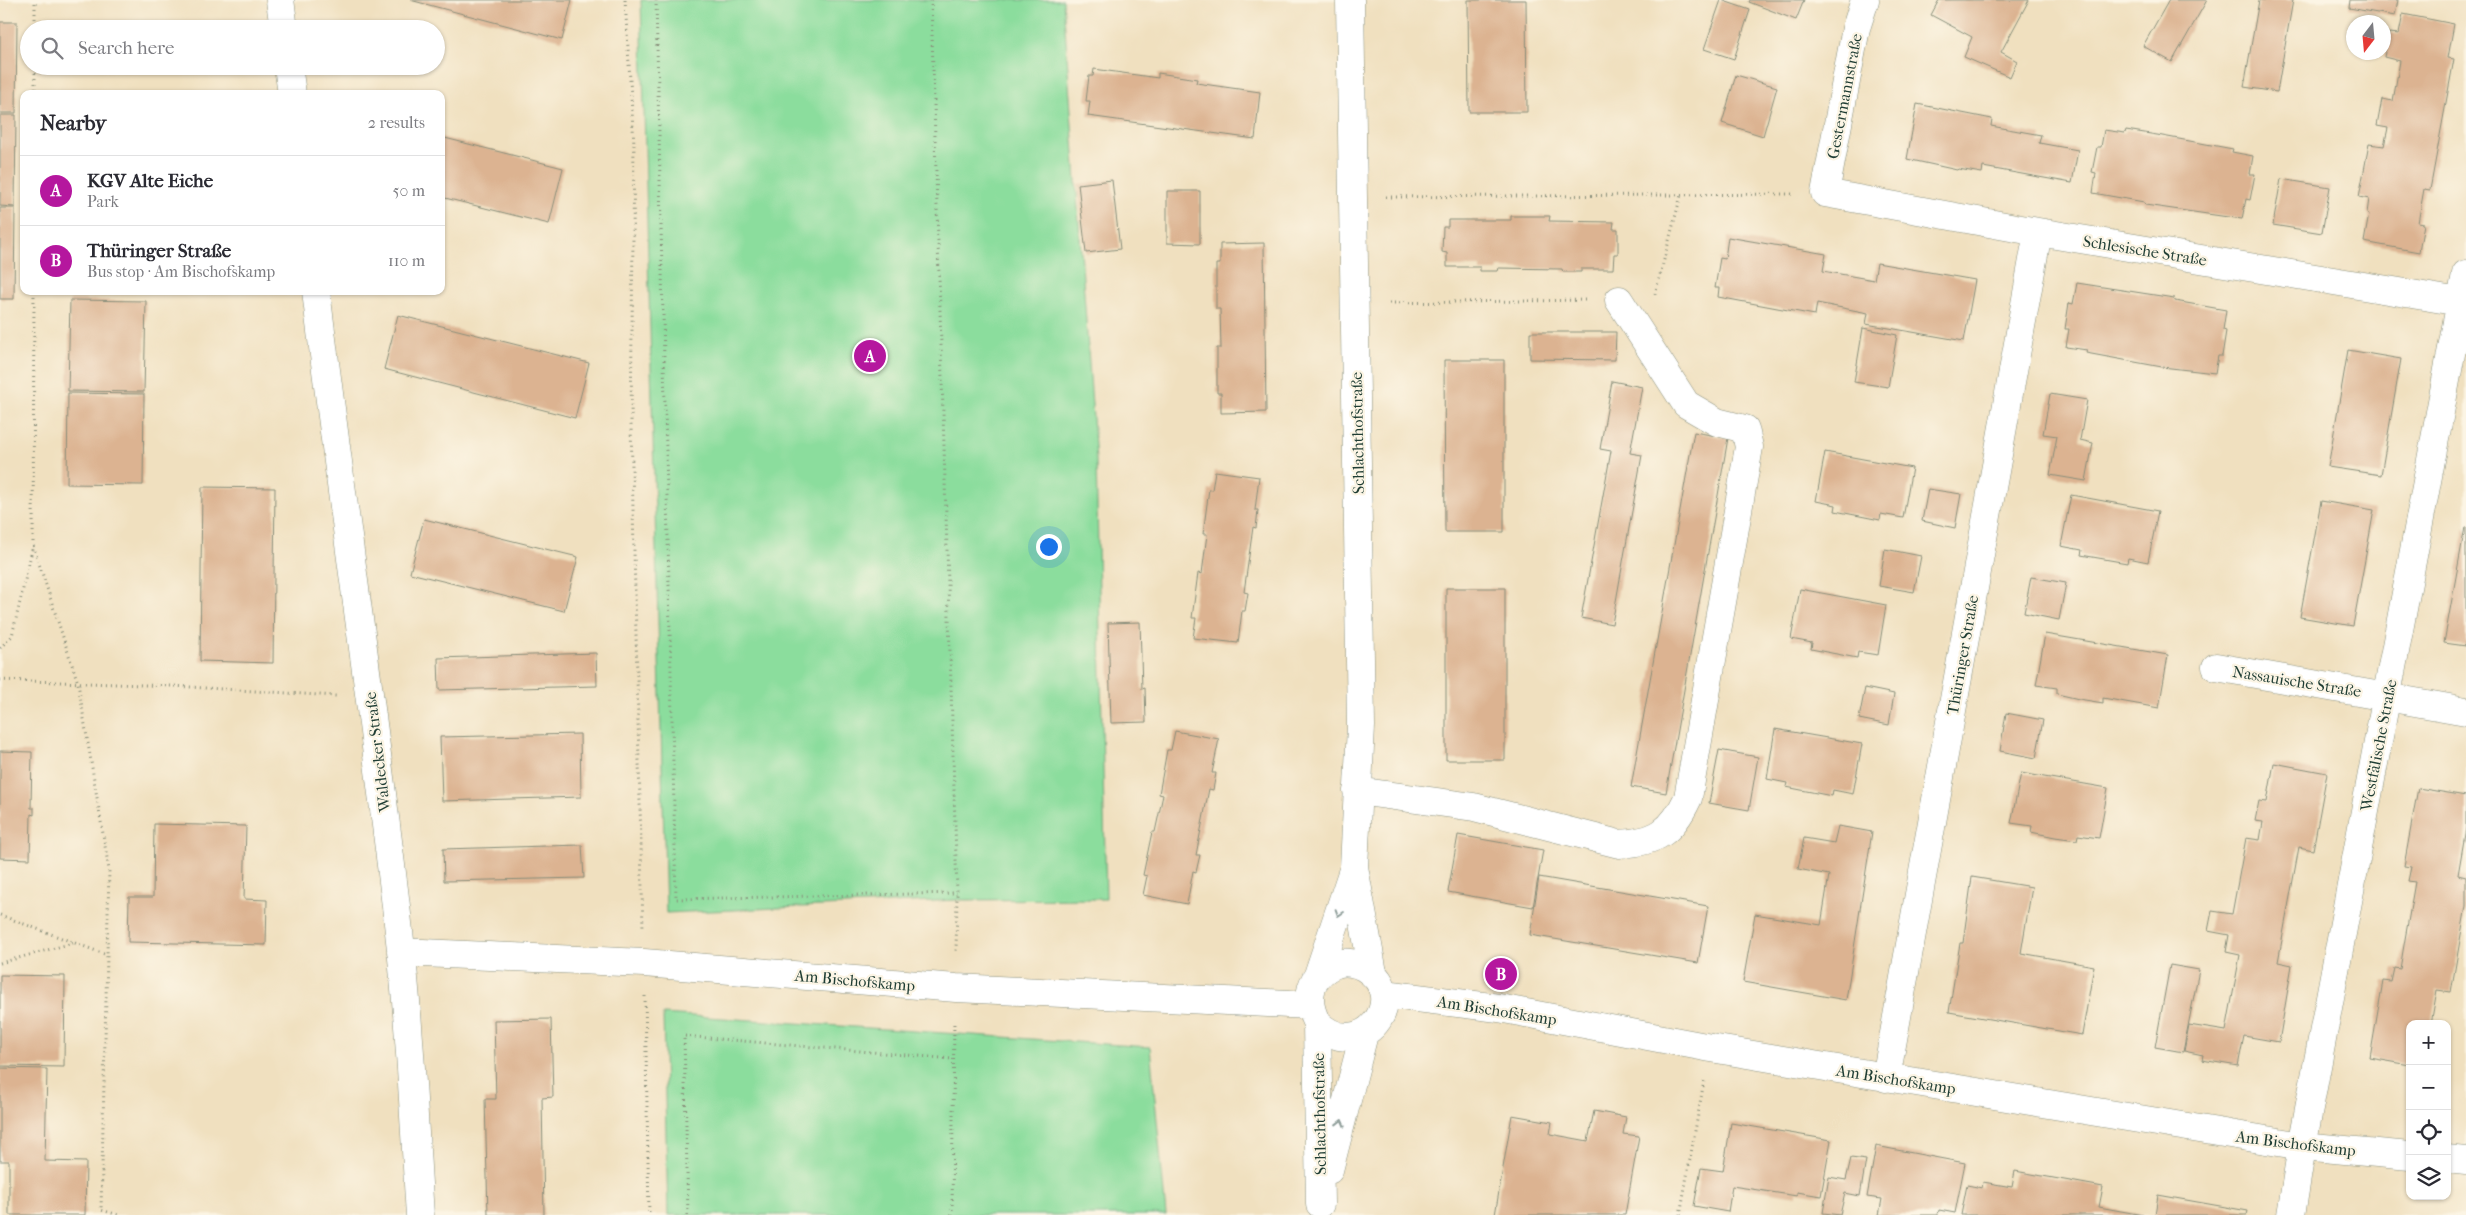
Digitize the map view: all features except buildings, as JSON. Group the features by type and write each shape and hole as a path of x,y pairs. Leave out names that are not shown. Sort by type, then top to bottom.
{"street":[{"path":"280,0 283,20"},
{"name":"Schlachthofstraße","path":"1350,0 1361,726 1354,866 1378,983"},
{"name":"Gestermannstraße","path":"1826,193 1856,28 1865,0"},
{"path":"289,75 291,90"},
{"name":"Schlesische Straße","path":"1826,193 2038,232 2464,302"},
{"name":"Thüringer Straße","path":"1886,1078 2038,232"},
{"name":"Westfälische Straße","path":"2291,1215 2302,1146 2387,696 2464,302 2466,274"},
{"name":"Waldecker Straße","path":"316,295 334,441 371,699 401,952 420,1215"},
{"path":"1357,791 1474,807 1619,844 1640,843 1658,835 1678,820 1688,798 1749,447 1745,429 1716,422 1686,404 1619,300"},
{"name":"Nassauische Straße","path":"2216,667 2466,710"},
{"name":"Schlachthofstraße","path":"1318,975 1354,866"},
{"name":"Am Bischofskamp","path":"401,952 644,963 1313,1014"},
{"path":"1339,963 1357,964 1378,983 1384,1006 1380,1017 1373,1027 1364,1034 1351,1038 1338,1037 1326,1032 1313,1014 1312,986 1318,975 1327,968 1339,963"},
{"name":"Am Bischofskamp","path":"1378,983 1711,1048 1886,1078 2302,1146 2406,1156"},
{"name":"Schlachthofstraße","path":"1313,1014 1319,1210"},
{"name":"Schlachthofstraße","path":"1319,1210 1364,1034"},
{"path":"2451,1159 2466,1161"}],"path":[{"path":"35,20 36,0"},
{"path":"625,0 634,144 631,424 648,1215"},
{"path":"656,0 676,899 957,893 931,0"},
{"path":"35,75 35,90"},
{"path":"1353,198 1826,193"},
{"path":"1356,304 1654,299 1681,195"},
{"path":"0,648 12,636 33,545 34,295"},
{"path":"33,545 78,683 109,870 101,1210 119,1215"},
{"path":"0,680 173,686 371,699"},
{"path":"0,915 107,955"},
{"path":"0,963 74,942"},
{"path":"688,1215 684,1036 953,1058 952,1215"},
{"path":"1680,1215 1711,1048"}],"green space":[{"path":"641,0 1063,0 1096,460 1106,899 957,900 666,913"},
{"path":"663,1014 1150,1047 1166,1215 668,1215"}],"place":[{"name":"KGV Alte Eiche","path":"870,356"},
{"name":"Thüringer Straße","path":"1501,974"}]}
